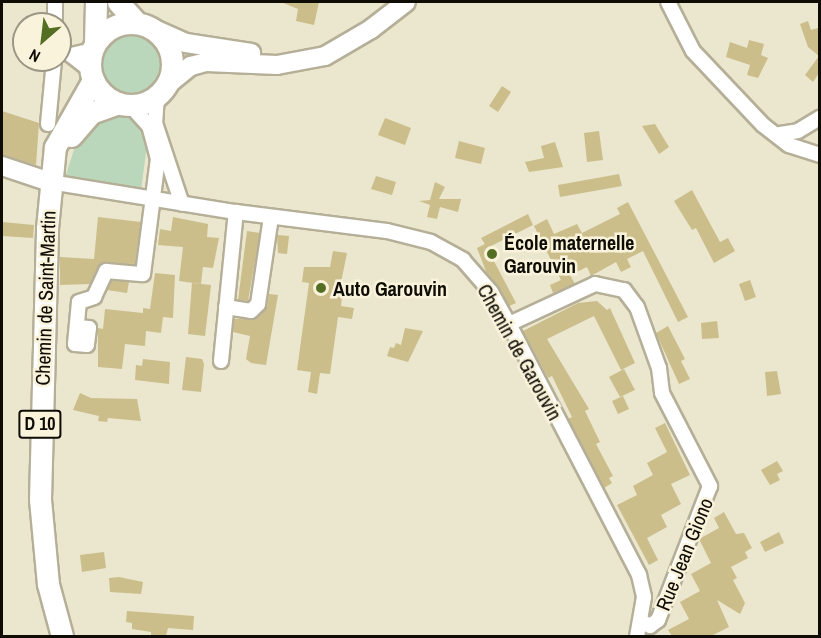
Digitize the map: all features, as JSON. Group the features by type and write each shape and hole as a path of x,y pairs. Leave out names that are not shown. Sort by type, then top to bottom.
{"main road":[{"name":"D 10","path":"51,178 55,147 92,61 96,2"},
{"path":"118,2 169,48 171,74 161,91"},
{"path":"353,41 306,54 248,53 186,43 145,26 113,26 92,61 99,90 124,104 161,91 191,66 206,62 252,65 301,63 325,56 353,41 406,2"},
{"name":"D 10","path":"51,178 81,122 103,106 124,104"},
{"path":"2,166 51,178"},
{"name":"Chemin de Saint-Martin","path":"51,178 40,498 48,584 62,636"}],"street":[{"path":"668,2 693,51 763,125 780,134 789,145 819,155"},
{"path":"72,56 92,61"},
{"path":"72,56 92,61"},
{"path":"48,124 53,72"},
{"path":"161,91 155,123 182,204"},
{"path":"76,327 79,302 94,297 106,271 142,274 158,159 149,126 124,104"},
{"path":"780,134 798,131 819,118"},
{"name":"Chemin de Garouvin","path":"51,178 182,204 387,231 431,242 463,260 476,273 509,324 639,575 644,597 637,636"},
{"path":"221,361 236,212"},
{"path":"226,307 250,311 258,304 271,217"},
{"name":"Rue Jean Giono","path":"509,324 595,284 624,290 648,332 659,368 662,393 710,486 708,497 658,620 650,627 641,621"}],"green space":[{"path":"123,32 135,32 152,41 159,52 161,64 159,76 152,87 135,96 123,96 111,91 102,82 97,70 97,58 102,46 111,37"},
{"path":"117,113 136,119 148,137 141,191 91,180 90,184 64,181 76,143 95,118"}],"building":[{"path":"281,2 319,2 314,25 296,21 298,9"},
{"path":"808,21 811,30 818,28 819,56 808,47 800,24"},
{"path":"749,40 764,44 761,55 768,58 758,78 747,75 750,65 726,57 730,42 747,48"},
{"path":"819,56 819,73 813,82 805,75"},
{"path":"502,86 511,92 498,112 489,106"},
{"path":"2,111 39,123 36,165 2,155"},
{"path":"385,118 411,128 405,145 378,135"},
{"path":"655,124 669,147 659,154 642,126"},
{"path":"599,131 603,160 587,162 584,133"},
{"path":"459,141 485,148 481,164 455,158"},
{"path":"555,142 563,167 529,172 525,162 544,158 541,146"},
{"path":"619,174 622,186 560,197 558,185"},
{"path":"376,176 396,182 392,195 371,189"},
{"path":"435,182 445,187 439,199 461,199 458,212 440,207 437,219 427,217 430,205 419,201 430,200"},
{"path":"692,190 720,242 728,238 735,251 714,263 696,228 692,230 674,201"},
{"path":"628,202 688,317 678,322 643,251 627,259 631,267 621,272 616,262 591,276 587,267 570,275 575,284 553,293 550,285 561,280 534,226 547,219 554,234 577,224 582,233 620,214 617,208"},
{"path":"528,214 533,225 487,248 516,303 509,306 487,274 477,248 485,244 481,238"},
{"path":"98,217 141,222 135,264 102,263 90,284 60,285 60,257 94,259"},
{"path":"173,217 208,224 207,237 219,238 213,268 203,267 201,284 179,281 183,247 158,245 160,229 171,231"},
{"path":"2,222 34,225 33,238 2,236"},
{"path":"247,231 260,233 248,301 238,300"},
{"path":"277,235 289,236 287,254 278,253"},
{"path":"333,251 347,253 338,297 342,297 341,306 354,308 352,319 338,317 330,374 320,373 317,394 308,392 311,372 297,370 309,283 302,282 304,267 330,267"},
{"path":"155,273 175,275 173,318 163,317 161,333 146,331 145,346 125,344 122,369 98,367 98,328 103,329 105,309 143,313 143,308 150,309"},
{"path":"112,280 129,282 127,293 107,290"},
{"path":"750,280 756,297 745,301 739,284"},
{"path":"192,283 211,285 205,336 188,334"},
{"path":"269,294 278,295 266,365 251,363 246,359 250,336 233,332 234,319 257,318 267,306"},
{"path":"597,301 607,310 610,308 635,363 621,370 594,316 547,339 589,409 585,411 600,442 596,444 613,476 609,478 612,483 604,488 568,419 572,417 552,376 548,378 523,331 578,303"},
{"path":"717,321 719,338 702,339 701,323"},
{"path":"668,326 685,359 681,361 690,379 679,384 656,333"},
{"path":"405,328 423,331 408,362 387,356 390,347 394,348 396,343 401,345"},
{"path":"186,357 202,359 204,364 201,392 182,390"},
{"path":"143,359 170,362 169,384 135,380 136,365 142,366"},
{"path":"624,369 635,390 620,397 609,377"},
{"path":"777,371 781,394 767,396 765,372"},
{"path":"80,393 91,398 137,399 141,421 108,418 107,422 98,421 99,416 73,410"},
{"path":"623,396 629,409 618,414 612,401"},
{"path":"665,423 690,475 671,484 681,504 661,515 667,527 647,538 658,560 649,565 617,505 637,495 633,486 653,475 647,463 667,452 655,428"},
{"path":"777,461 783,471 777,474 780,480 770,485 761,470"},
{"path":"724,512 736,534 744,533 752,548 745,552 748,558 731,567 737,578 733,580 745,603 740,614 717,600 729,627 711,636 672,636 668,630 689,619 680,602 700,591 691,574 711,563 699,539 719,528 714,518"},
{"path":"779,532 784,543 765,552 760,542"},
{"path":"104,552 106,568 82,572 80,555"},
{"path":"119,577 143,582 141,594 110,592 109,578"},
{"path":"127,611 194,616 193,630 168,628 166,636 151,636 151,632 132,629 132,623 126,622"}],"place":[{"name":"École maternelle Garouvin","path":"492,254"},
{"name":"Auto Garouvin","path":"321,288"}]}
